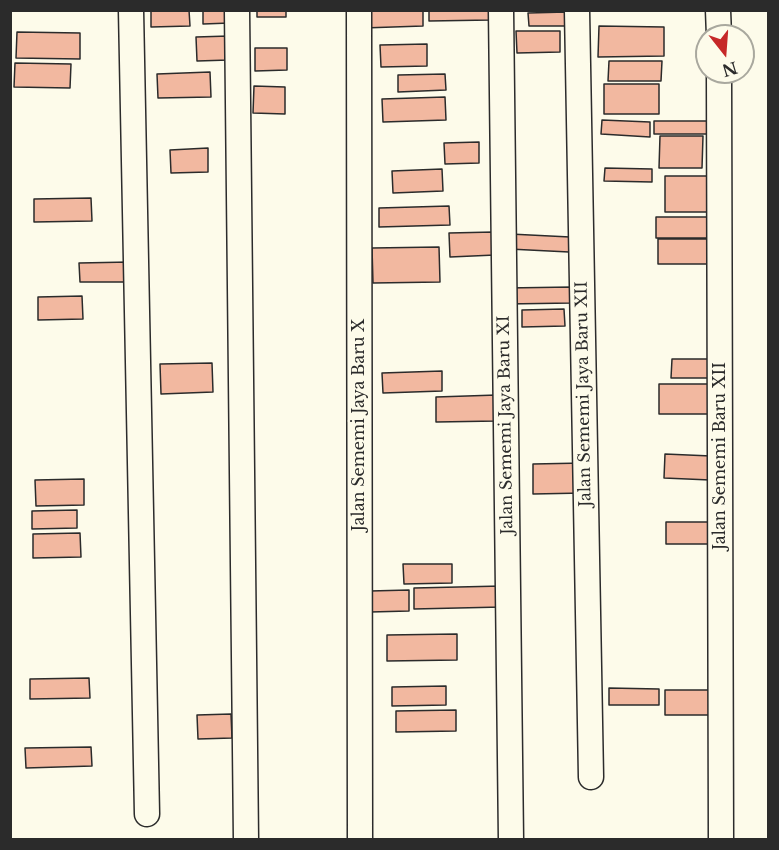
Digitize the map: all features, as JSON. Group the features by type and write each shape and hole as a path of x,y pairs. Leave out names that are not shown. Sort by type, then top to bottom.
{"street":[{"path":"131,10 147,814"},
{"path":"237,10 246,840"},
{"name":"Jalan Sememi Jaya Baru X","path":"359,10 360,840"},
{"name":"Jalan Sememi Jaya Baru XI","path":"501,10 511,840"},
{"name":"Jalan Sememi Jaya Baru XII","path":"578,10 591,777"},
{"name":"Jalan Sememi Baru XII","path":"719,84 721,840"}],"building":[{"path":"151,10 189,10 190,26 151,27"},
{"path":"203,10 230,10 230,23 203,24"},
{"path":"257,10 286,10 286,17 257,17"},
{"path":"363,10 423,10 423,26 363,28"},
{"path":"429,10 491,10 491,20 429,21"},
{"path":"567,12 567,26 529,26 528,13"},
{"path":"599,26 664,27 664,56 598,57"},
{"path":"516,31 560,31 560,52 517,53"},
{"path":"17,32 80,33 80,59 16,58"},
{"path":"229,36 229,60 197,61 196,37"},
{"path":"427,44 427,66 381,67 380,45"},
{"path":"255,48 287,48 287,70 255,71"},
{"path":"609,61 662,61 661,81 608,81"},
{"path":"15,63 71,64 70,88 14,87"},
{"path":"210,72 211,97 158,98 157,74"},
{"path":"445,74 446,90 398,92 398,75"},
{"path":"604,84 659,84 659,114 604,114"},
{"path":"254,86 285,87 285,114 253,113"},
{"path":"445,97 446,120 383,122 382,99"},
{"path":"602,120 650,122 650,137 601,134"},
{"path":"654,121 715,121 715,134 654,134"},
{"path":"660,136 703,136 702,168 659,168"},
{"path":"479,142 479,163 445,164 444,143"},
{"path":"208,148 208,172 171,173 170,150"},
{"path":"605,168 652,169 652,182 604,181"},
{"path":"442,169 443,191 393,193 392,171"},
{"path":"665,176 713,176 713,212 665,212"},
{"path":"91,198 92,221 34,222 34,199"},
{"path":"449,206 450,225 379,227 379,208"},
{"path":"656,217 711,217 711,238 656,238"},
{"path":"494,232 495,255 450,257 449,233"},
{"path":"510,234 570,237 569,252 509,249"},
{"path":"658,239 709,239 709,264 658,264"},
{"path":"439,247 440,282 373,283 372,248"},
{"path":"130,262 130,282 80,282 79,263"},
{"path":"572,287 572,303 506,304 506,288"},
{"path":"82,296 83,319 38,320 38,297"},
{"path":"564,309 565,326 522,327 522,310"},
{"path":"672,359 716,359 716,378 671,378"},
{"path":"212,363 213,392 161,394 160,364"},
{"path":"442,371 442,391 383,393 382,373"},
{"path":"659,384 711,384 712,414 659,414"},
{"path":"497,395 497,421 436,422 436,397"},
{"path":"665,454 711,456 710,480 664,478"},
{"path":"584,463 584,493 533,494 533,464"},
{"path":"84,479 84,505 36,506 35,480"},
{"path":"77,510 77,528 32,529 32,511"},
{"path":"666,522 716,522 716,544 666,544"},
{"path":"80,533 81,557 33,558 33,534"},
{"path":"403,564 452,564 452,583 404,584"},
{"path":"502,586 502,607 414,609 414,588"},
{"path":"409,590 409,611 370,612 370,591"},
{"path":"457,634 457,660 387,661 387,635"},
{"path":"89,678 90,698 30,699 30,679"},
{"path":"446,686 446,705 392,706 392,687"},
{"path":"609,688 659,689 659,705 609,705"},
{"path":"665,690 715,690 715,715 665,715"},
{"path":"456,710 456,731 396,732 396,711"},
{"path":"231,714 232,738 198,739 197,715"},
{"path":"91,747 92,766 26,768 25,748"}]}
